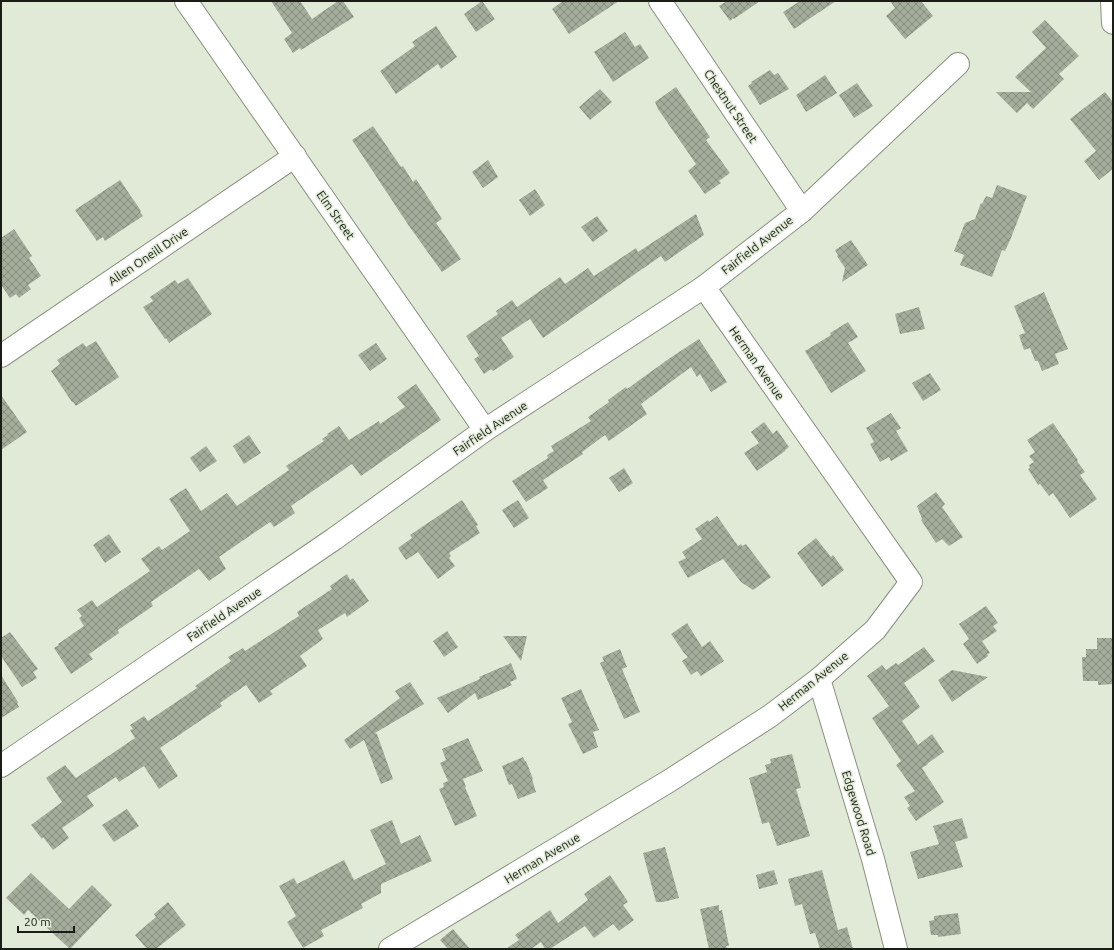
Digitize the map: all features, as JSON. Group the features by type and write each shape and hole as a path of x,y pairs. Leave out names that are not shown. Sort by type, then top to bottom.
{"street":[{"name":"Elm Street","path":"186,1 485,430"},
{"name":"Chestnut Street","path":"660,1 802,210"},
{"path":"1112,1 1113,23"},
{"name":"Fairfield Avenue","path":"1,766 334,539 485,430 704,287 802,210 958,64"},
{"name":"Allen Oneill Drive","path":"1,356 295,156"},
{"name":"Herman Avenue","path":"390,949 669,781 770,716 819,679 875,630 911,582 704,287"},
{"name":"Edgewood Road","path":"819,679 873,859 896,949"}],"building":[{"path":"271,1 300,1 312,19 338,1 343,1 354,17 301,50 300,48 293,53 284,39 292,33"},
{"path":"482,1 495,19 476,32 464,14"},
{"path":"563,1 619,1 569,34 552,9"},
{"path":"727,1 760,1 730,21 719,6"},
{"path":"800,1 836,1 794,29 783,12"},
{"path":"890,1 921,1 933,16 905,39 886,16 895,8"},
{"path":"1045,20 1079,56 1059,74 1064,79 1033,109 1027,103 1017,113 996,92 1031,92 1015,77 1046,48 1032,32"},
{"path":"436,26 457,57 441,69 438,64 396,94 380,71 415,46 412,42"},
{"path":"625,32 635,47 640,44 649,58 613,82 594,52"},
{"path":"770,70 774,75 778,73 789,89 760,105 748,86 752,83 751,82"},
{"path":"825,75 837,93 806,112 796,95"},
{"path":"857,83 873,106 854,118 839,95"},
{"path":"676,87 710,137 706,140 730,173 719,181 721,183 705,194 688,171 696,164 658,109 655,102"},
{"path":"600,89 612,102 590,120 579,107"},
{"path":"1105,92 1113,102 1113,169 1099,180 1084,161 1096,151 1070,119"},
{"path":"373,126 413,182 416,179 442,219 436,223 461,259 442,272 409,226 352,140"},
{"path":"488,160 498,177 483,188 472,172"},
{"path":"120,180 143,216 105,241 103,237 97,241 75,210"},
{"path":"997,185 1027,196 1011,238 1005,251 1002,250 992,277 960,265 964,255 954,251 965,223 975,219 981,203 982,204 986,196 992,198"},
{"path":"535,189 545,205 530,216 519,200"},
{"path":"696,214 704,235 665,262 661,256 543,338 530,319 501,338 514,357 493,371 491,369 484,374 474,359 479,356 466,336 498,314 496,311 512,300 517,307 560,277 565,284 588,268 594,276 636,248 638,252"},
{"path":"597,216 608,231 593,242 581,227"},
{"path":"14,229 32,256 29,258 41,276 28,285 31,289 19,298 16,294 10,298 1,285 1,238"},
{"path":"851,240 868,265 842,282 845,268 835,250"},
{"path":"188,278 212,314 169,343 143,307 153,301 150,297 175,280 178,284"},
{"path":"1044,292 1068,349 1055,354 1059,364 1042,371 1038,361 1035,361 1030,348 1024,350 1019,335 1025,333 1014,306"},
{"path":"919,307 925,329 900,334 895,314"},
{"path":"848,322 858,337 848,343 866,371 831,393 805,351 831,335 830,333"},
{"path":"699,339 727,382 711,392 700,374 697,377 691,367 641,404 647,414 609,441 605,435 582,452 583,454 543,480 548,488 526,502 512,481 548,458 547,455 554,451 551,446 591,421 588,417 609,402 608,400 626,387 627,389"},
{"path":"96,341 119,377 76,406 51,371 60,364 57,360 83,343 86,347"},
{"path":"376,343 387,359 370,371 358,355"},
{"path":"930,373 941,390 923,401 912,383"},
{"path":"416,384 441,420 361,476 352,464 291,506 295,513 274,527 270,522 219,557 226,569 209,581 199,569 151,602 153,606 118,630 119,633 89,654 93,659 71,674 54,648 84,626 79,618 82,616 77,610 92,600 97,607 150,571 141,559 159,546 162,550 190,531 169,499 186,488 201,511 227,493 237,506 289,470 286,466 324,441 322,439 328,435 327,434 339,426 349,440 379,421 380,424 405,407 397,397"},
{"path":"1,395 27,432 1,450"},
{"path":"891,413 901,428 896,431 908,451 891,461 889,457 880,462 870,444 874,442 866,428"},
{"path":"764,422 773,434 777,430 789,447 757,471 744,453 759,443 751,432"},
{"path":"1053,423 1085,472 1080,475 1097,499 1070,518 1053,493 1049,496 1040,484 1038,485 1028,469 1030,468 1029,465 1034,462 1029,456 1035,452 1027,440"},
{"path":"249,435 261,453 244,464 233,446"},
{"path":"206,446 217,461 200,472 190,458"},
{"path":"624,468 633,483 619,492 609,478"},
{"path":"936,492 945,504 942,507 963,537 949,546 942,539 936,543 921,520 922,519 917,506"},
{"path":"462,500 478,525 476,526 480,533 449,553 451,556 449,558 455,566 438,579 418,552 406,560 398,548 412,538 410,535"},
{"path":"518,500 529,518 514,528 502,510"},
{"path":"717,516 738,546 741,544 742,546 746,544 771,577 753,590 741,582 723,559 688,578 678,562 686,558 682,552 702,539 695,529"},
{"path":"109,534 121,552 105,563 93,545"},
{"path":"816,538 831,557 833,555 844,570 822,587 797,553"},
{"path":"347,574 350,580 353,578 369,601 347,617 345,613 318,630 323,639 300,656 307,666 270,691 273,694 259,703 246,685 220,703 222,706 160,748 178,776 159,789 144,766 119,782 116,777 87,796 94,806 62,828 69,838 53,850 43,837 42,839 31,825 62,802 46,778 65,765 76,778 135,738 130,730 133,729 130,725 144,716 148,721 197,688 195,686 231,661 228,657 243,648 245,651 299,616 297,612 332,589 330,586"},
{"path":"986,606 998,623 993,626 997,631 982,641 990,653 977,664 963,644 969,639 959,624"},
{"path":"687,623 702,647 710,641 724,661 701,676 697,671 691,675 682,661 688,657 671,634"},
{"path":"447,631 458,647 444,657 433,641"},
{"path":"10,632 38,669 33,672 37,678 22,687 1,656 1,638"},
{"path":"503,636 527,636 521,661"},
{"path":"1097,638 1113,638 1113,684 1098,685 1098,681 1083,681 1082,657 1086,657 1086,649 1097,649"},
{"path":"924,647 935,661 904,683 920,707 902,721 918,745 932,734 944,752 922,768 944,802 916,821 907,808 910,806 904,797 915,791 896,765 901,761 872,718 889,706 867,676 882,665 886,670 896,663 898,665"},
{"path":"620,649 627,667 622,669 640,712 624,719 600,663 604,661 602,657"},
{"path":"511,663 517,679 510,682 512,685 478,700 475,693 448,713 437,698 480,679 479,677"},
{"path":"952,670 988,677 952,702 938,680"},
{"path":"1,675 18,702 19,707 1,718"},
{"path":"410,682 424,704 375,733 377,734 393,779 381,784 364,740 350,749 344,740 400,698 395,691"},
{"path":"581,689 599,730 593,732 598,747 583,754 568,724 572,722 561,698"},
{"path":"468,738 483,771 463,779 477,816 455,826 439,789 444,787 443,783 448,781 440,763 446,760 442,749"},
{"path":"792,754 801,788 796,789 810,836 777,846 769,822 762,824 749,778 767,772 765,765 771,763 770,759"},
{"path":"523,757 533,779 536,792 518,799 512,784 509,785 502,766"},
{"path":"127,809 139,826 114,842 102,825"},
{"path":"962,818 968,838 955,842 963,867 918,879 910,852 939,844 933,826"},
{"path":"392,820 401,844 420,835 432,861 381,884 381,893 361,904 363,908 321,930 324,936 303,948 287,922 296,916 279,886 294,878 297,884 344,860 354,880 386,864 370,830"},
{"path":"665,847 679,898 656,902 643,853"},
{"path":"774,870 778,884 759,889 756,875"},
{"path":"822,870 838,930 847,927 853,949 820,949 815,933 810,934 802,904 795,906 788,879"},
{"path":"31,873 69,909 92,885 112,905 70,949 28,910 24,915 6,898"},
{"path":"610,875 628,902 623,905 634,920 619,931 613,924 594,938 585,926 550,949 545,949 541,942 531,949 506,949 519,940 515,935 550,910 558,923 588,900 584,894"},
{"path":"168,902 186,925 156,949 147,949 135,935 156,917 154,914"},
{"path":"719,905 719,911 722,910 729,946 726,946 727,949 709,949 700,909"},
{"path":"958,913 961,934 938,937 938,935 931,935 929,921 934,920 934,916"},
{"path":"453,929 470,949 448,949 440,940"}]}
